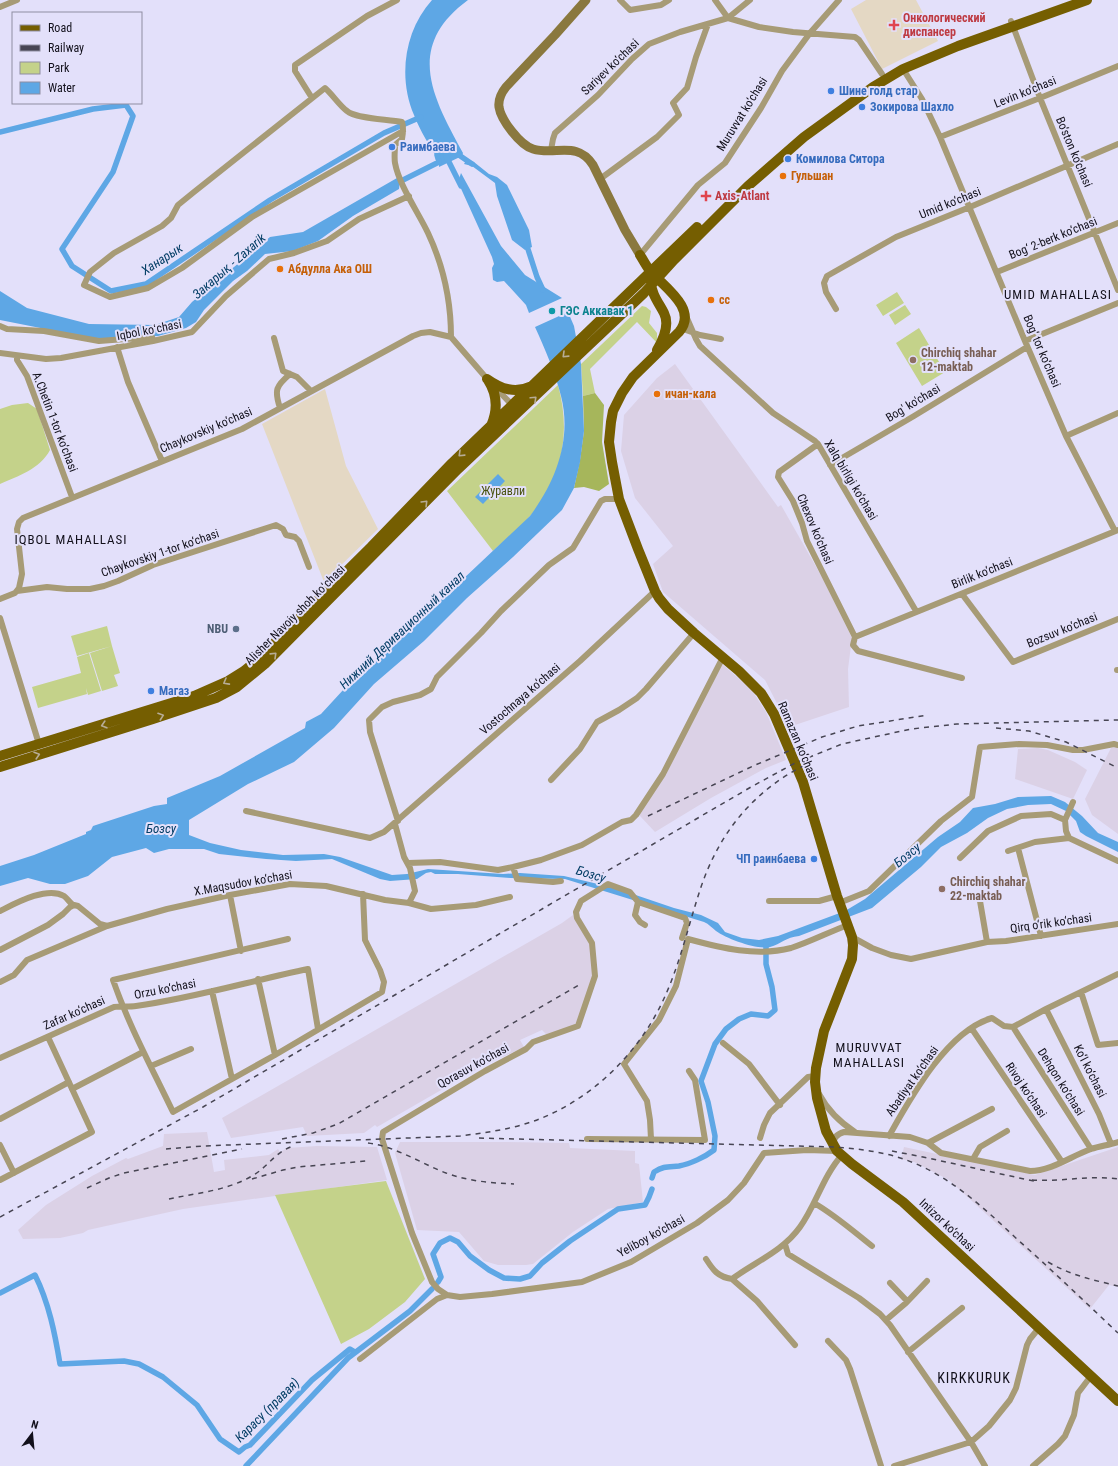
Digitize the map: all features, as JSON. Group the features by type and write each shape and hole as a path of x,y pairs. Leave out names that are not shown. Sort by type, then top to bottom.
{"main road":[{"path":"586,0 546,46 504,90 500,99 499,107 502,115 519,140 526,146 534,149 571,150 582,153 591,161 625,230 640,255 648,283"},
{"path":"640,255 653,261 671,258 791,148 831,116 873,87 903,69 1068,0"},
{"path":"592,336 648,283 743,181 828,111 882,74 941,47 1087,0"},
{"path":"640,255 642,271 661,308 673,323 682,329 685,323 685,313 671,291 668,275 671,258"},
{"path":"648,283 671,291"},
{"path":"629,308 648,283"},
{"path":"649,361 660,345 664,336 666,323 656,292 659,288 663,287 671,291"},
{"path":"592,336 638,303 646,302 661,308"},
{"name":"Ramazan ko‘chasi","path":"682,329 633,377 624,388 615,406 611,422 610,447 619,499 655,591 663,604 756,687 765,698 774,714 803,782 838,899 852,937 852,959 824,1031 817,1060 815,1079 823,1123 837,1151"},
{"name":"Alisher Navoiy shoh koʻchasi","path":"0,767 216,698 237,687 271,658 543,381 592,336"},
{"path":"487,379 501,388 513,391 528,388 543,381"},
{"path":"487,379 492,389 495,401 494,418 490,427"},
{"name":"Alisher Navoiy shoh koʻchasi","path":"0,756 194,696 220,685 244,670 288,630 452,463 490,427 516,409"},
{"name":"Intizor ko‘chasi","path":"837,1151 903,1202 1118,1401"}],"street":[{"path":"0,8 17,0"},
{"path":"312,98 295,71 295,66 367,16 397,0"},
{"path":"620,0 630,10 661,5 669,0"},
{"path":"715,0 728,18 759,27 793,32 855,37 859,40 882,74"},
{"name":"Sariyev ko‘chasi","path":"551,150 555,133 588,104 632,59 649,44 680,32 728,18 750,0"},
{"name":"Muruvvat ko‘chasi","path":"640,255 694,190 725,163 761,108 782,71 810,33 839,0"},
{"path":"600,179 657,136 679,115 673,103 687,88 708,24"},
{"name":"Bo‘ston ko‘chasi","path":"1012,24 1040,98 1118,290"},
{"name":"Levin ko‘chasi","path":"940,137 1118,66"},
{"name":"Bog‘ tor ko‘chasi","path":"903,69 922,99 940,137 1066,436 1116,530"},
{"path":"325,88 348,112 372,119 393,120 403,127 374,146 252,217 182,268 148,288 110,296 84,285 90,272 114,253 162,226 171,218 178,205 325,88"},
{"path":"403,127 402,139 395,145 395,163 402,184 428,233 438,256 451,313 451,337 487,379 516,409"},
{"name":"Umid ko‘chasi","path":"836,310 825,288 824,283 827,276 896,237 970,208 1067,164 1118,144"},
{"name":"Iqbol koʻchasi","path":"0,353 46,359 61,358 153,341 192,332 226,296 269,259 294,253 327,241 359,219 409,196"},
{"name":"Bog‘ 2-berk ko‘chasi","path":"997,272 1118,223"},
{"name":"Bog' ko'chasi","path":"830,465 914,416 1026,344 1118,303"},
{"name":"Xalq birligi ko‘chasi","path":"685,313 700,346 773,413 818,444 916,611"},
{"path":"0,326 7,329 44,331 99,341 152,338 153,341"},
{"path":"682,329 700,335 720,339 703,339 700,346"},
{"name":"Chaykovskiy ko‘chasi","path":"17,591 22,574 17,531 19,522 23,518 242,428 413,336 430,332 451,337"},
{"path":"274,338 284,371 297,377 312,390"},
{"path":"117,348 128,382 162,460"},
{"name":"A.Chetin 1-tor ko‘chasi","path":"17,356 17,360 27,376 72,497"},
{"path":"280,408 276,391 278,385 290,374"},
{"path":"1066,436 1118,413"},
{"name":"Chexov ko‘chasi","path":"818,444 779,472 778,477 793,501 802,523 806,541 855,637 853,645 858,651 962,678"},
{"path":"409,903 415,891 409,866 404,857 397,823 369,726 369,720 380,708 393,702 420,695 431,689 437,677 481,634 501,611 549,565 572,548 601,501 605,499 619,499"},
{"name":"Chaykovskiy 1-tor ko‘chasi","path":"17,591 47,587 90,589 104,586 153,565 276,525 283,529 286,535 295,537 299,541 309,567"},
{"name":"Birlik ko‘chasi","path":"855,637 1116,530"},
{"path":"0,599 17,591"},
{"name":"Vostochnaya ko‘chasi","path":"246,811 370,838 384,832 397,823 580,661 655,591"},
{"name":"Bozsuv ko‘chasi","path":"962,594 1013,662 1118,619"},
{"path":"0,618 3,639 39,744"},
{"path":"551,780 580,749 597,722 637,698 694,633"},
{"path":"409,866 440,862 498,870 513,867 541,860 582,845 622,822 630,820 636,815 663,774 723,657"},
{"path":"769,901 819,901 838,899 869,891 941,821 972,797 980,747 1019,744 1047,745 1073,750 1083,750 1114,744 1118,745"},
{"path":"1069,838 1066,831 1065,820 1073,802"},
{"path":"960,858 988,831 1021,816 1051,814 1065,820"},
{"path":"1008,851 1035,842 1069,838 1118,861"},
{"path":"1018,848 1041,936"},
{"path":"513,867 517,879 561,882"},
{"name":"X.Maqsudov ko‘chasi","path":"0,982 14,975 27,960 107,926 167,909 230,894 290,884 326,886 431,909 476,905 510,897"},
{"name":"Qorasuv ko‘chasi","path":"438,1289 432,1282 412,1233 382,1139 383,1132 485,1071 526,1049 533,1042 578,1026 596,976 592,943 577,918 576,912 581,901 608,884 630,892 638,902"},
{"path":"0,911 22,900 48,893 64,896 73,905 78,906 100,924 107,926"},
{"path":"230,894 241,951"},
{"path":"232,1079 382,992 384,982 380,970 365,940 363,894"},
{"path":"980,901 987,942"},
{"path":"645,925 640,922 635,915 638,902 685,918 687,923 682,938"},
{"path":"0,950 48,925 73,905"},
{"name":"Qirq o‘rik ko‘chasi","path":"852,937 872,948 891,955 911,959 987,942 1041,936 1118,924"},
{"path":"651,1139 647,1101 624,1064 659,1020 676,986 688,939 726,949 772,951 790,948 848,925"},
{"name":"Zafar ko‘chasi","path":"0,1058 114,1007 122,1006 113,980 288,940"},
{"name":"Orzu ko‘chasi","path":"212,991 232,1079 173,1112 122,1006 134,1007 308,969 318,1029"},
{"path":"1013,1027 1118,974"},
{"path":"258,979 275,1055"},
{"path":"1081,992 1098,1044 1118,1043"},
{"name":"Ko‘l ko‘chasi","path":"1046,1009 1099,1114 1111,1144"},
{"name":"Abadiyat ko‘chasi","path":"888,1136 899,1117 940,1057 958,1038 984,1021 992,1018 1004,1026 1013,1027"},
{"name":"Dehqon ko‘chasi","path":"1013,1027 1091,1149"},
{"name":"Rivoj ko‘chasi","path":"972,1029 1062,1162"},
{"path":"0,1180 92,1132 48,1037"},
{"path":"723,1043 749,1064 780,1105"},
{"path":"151,1066 191,1049"},
{"path":"72,1089 143,1052"},
{"path":"587,1138 705,1140 695,1080 689,1071"},
{"path":"760,1138 764,1124 770,1113 808,1077 815,1079 821,1097 827,1107 844,1123 858,1133"},
{"path":"0,1119 69,1082"},
{"path":"928,1143 992,1109"},
{"path":"973,1159 980,1147 1007,1131"},
{"path":"732,1279 785,1244 800,1227 834,1164 837,1151 834,1139 839,1134 848,1132 910,1137 928,1143 941,1153 1030,1172 1062,1162 1091,1149 1118,1142"},
{"path":"0,1145 14,1173"},
{"name":"Yeliboy ko‘chasi","path":"438,1289 447,1295 460,1297 582,1282 631,1262 697,1223 728,1200 744,1183 764,1152 807,1150 837,1151"},
{"path":"814,1203 830,1212 872,1246"},
{"path":"785,1244 788,1254 859,1298 886,1320 985,1466"},
{"path":"706,1259 714,1272 732,1279 757,1301 795,1345"},
{"path":"886,1320 927,1281"},
{"path":"890,1283 907,1301"},
{"path":"360,1359 437,1299 447,1295"},
{"path":"908,1352 962,1308"},
{"path":"894,1466 970,1442 989,1426 1010,1400 1016,1388 1027,1345 1039,1328"},
{"path":"828,1341 846,1360 850,1368 881,1466"},
{"path":"1033,1466 1058,1444 1064,1436 1074,1415 1078,1393 1091,1376"}],"shaded area":[{"name":"Онкологический диспансер","path":"866,0 916,0 938,41 882,69 851,9"},
{"path":"675,364 778,507 781,505 823,579 852,638 848,669 849,707 789,727 765,680 663,592 653,564 673,546 635,498 621,451 624,415 657,378"},
{"path":"325,389 346,466 378,529 324,582 262,424"},
{"path":"722,664 751,689 766,712 786,760 766,768 711,798 655,832 640,816 640,812"},
{"path":"1118,747 1118,834 1092,815 1085,799 1111,748"},
{"path":"1038,748 1048,750 1075,762 1087,770 1073,799 1015,779 1018,749"},
{"path":"573,915 590,944 594,975 577,1024 547,1035 542,1030 520,1040 524,1047 481,1067 377,1127 375,1125 364,1133 307,1136 303,1127 231,1138 222,1118 562,923"},
{"path":"207,1132 214,1172 225,1170 224,1160 269,1155 278,1149 280,1152 287,1148 317,1146 377,1147 387,1180 183,1209 88,1230 83,1233 60,1238 23,1239 18,1230 46,1205 92,1176 126,1158 128,1159 163,1146 164,1134"},
{"path":"400,1142 569,1143 570,1148 635,1151 635,1163 639,1164 643,1202 608,1209 573,1232 533,1264 498,1265 484,1261 459,1232 417,1230 395,1153"},
{"path":"904,1147 1035,1175 1118,1147 1118,1287 1109,1285 1090,1309 949,1180 914,1162 901,1159"}],"green space":[{"path":"897,292 904,303 883,316 876,305"},
{"path":"905,305 911,314 895,325 889,315"},
{"path":"642,306 651,311 649,323 657,333 657,343 637,322 590,369 595,393 583,396 581,364"},
{"path":"919,328 945,372 922,386 896,343"},
{"name":"Журавли","path":"558,385 564,420 564,437 557,470 551,485 531,515 518,529 493,551 447,491"},
{"path":"595,393 604,405 602,442 609,484 599,491 584,487 574,488 584,431 583,396"},
{"path":"28,403 37,409 50,450 46,457 35,467 0,484 0,409 12,405"},
{"path":"107,626 112,646 77,656 71,636"},
{"path":"112,646 120,673 114,675 118,686 102,691 90,653"},
{"path":"89,653 101,691 88,695 86,688 87,694 38,708 32,687 81,673 77,657"},
{"path":"386,1181 425,1279 405,1302 369,1329 341,1344 275,1195"}],"water":[{"path":"432,0 468,0 448,18 436,36 430,55 430,74 435,93 442,112 463,153 462,156 439,167 439,161 416,121 409,101 405,71 406,55 415,26"},
{"path":"467,159 474,162 489,174 497,177 507,185 529,230 532,247 525,250 512,240 497,196 495,183 472,166 464,164"},
{"path":"461,173 501,246 525,275 562,298 529,313 526,305 504,281 497,282 493,280 492,268 494,264 492,257 458,182"},
{"path":"397,178 400,181 399,189 353,216 318,241 293,251 265,254 247,271 233,281 204,310 196,322 186,328 158,336 96,339 0,320 0,291 27,308 89,324 155,325 179,317 192,302 270,237 303,232"},
{"name":"Бозсу","path":"568,312 574,326 581,364 584,431 580,462 574,488 562,510 467,598 424,641 374,684 334,728 294,762 248,784 189,820 189,835 210,843 241,850 283,855 324,854 340,857 392,875 407,874 428,869 564,876 615,888 674,908 701,915 718,923 725,932 742,938 759,940 778,936 845,911 865,899 938,837 960,822 973,808 995,804 1018,797 1051,796 1065,802 1082,816 1098,833 1118,842 1118,852 1080,832 1076,821 1066,811 1051,804 1028,805 1007,809 988,818 967,833 941,847 921,867 872,908 791,938 774,946 764,948 734,940 716,931 704,922 565,879 510,878 458,874 435,874 431,872 426,873 417,879 390,881 380,879 332,859 296,861 266,859 219,854 204,849 169,849 154,853 146,848 112,857 88,876 65,884 50,884 28,878 0,886 0,866 34,855 86,834 86,832 91,830 93,826 154,806 167,804 167,798 220,776 305,728 306,722 321,714 344,689 374,663 530,516 547,489 554,474 563,444 564,428 564,412 559,387 550,361 535,327"},
{"path":"498,474 505,481 483,504 475,497"}],"waterway":[{"name":"Ханарык","path":"0,132 93,109 126,105 133,116 113,172 62,249 72,266 111,291 146,284 270,200 384,133 421,117"},
{"name":"Нижний Деривационный канал","path":"456,153 472,164"},
{"name":"Закарық - Zaxarik","path":"397,183 439,162 437,155"},
{"name":"Нижний Деривационный канал","path":"446,156 461,186"},
{"name":"Нижний Деривационный канал","path":"526,243 537,277 543,290"},
{"name":"Карасу (правая)","path":"652,1178 654,1172 660,1169 688,1164 702,1158 714,1150 715,1136 708,1102 701,1081 715,1044 726,1029 739,1019 751,1014 768,1016 775,1010 772,987 766,964 766,944"},
{"name":"Карасу (правая)","path":"438,1282 441,1277 433,1254 440,1243 450,1238 458,1242 470,1256 489,1270 504,1278 520,1279 530,1276 542,1263 570,1241 618,1209 645,1205 652,1189"},
{"name":"Карасу (правая)","path":"0,1293 35,1275 48,1308 54,1330 60,1364 124,1361 139,1364 163,1377 197,1405 220,1439 239,1452 250,1445 312,1380 350,1349 355,1352"},
{"name":"Карасу (правая)","path":"246,1466 348,1358 410,1311 432,1289"}],"railway":[{"path":"648,816 753,766 822,737 858,726 928,715"},
{"path":"0,1217 203,1107 751,787 795,763 842,744 911,729 957,724 1118,720"},
{"path":"996,728 1029,731 1066,742 1118,768"},
{"path":"166,1149 203,1146 460,1136 528,1123 551,1114 572,1103 611,1073 643,1036 666,994 676,968 701,887 718,848 729,830 756,799 772,785 809,763"},
{"path":"282,1139 313,1133 338,1124 579,985"},
{"path":"479,1138 834,1147 864,1150 904,1159 943,1178 969,1197 994,1218 1118,1333"},
{"path":"368,1143 389,1148 454,1176 479,1181 514,1184"},
{"path":"169,1199 211,1191 242,1181 258,1172 281,1152 293,1146"},
{"path":"87,1188 124,1173 242,1149"},
{"path":"892,1151 1038,1182"},
{"path":"252,1179 298,1167 366,1161"},
{"path":"1032,1180 1096,1178 1118,1179"},
{"path":"1048,1262 1073,1274 1118,1286"}],"place":[{"name":"Онкологический диспансер","path":"894,25"},
{"name":"Шине голд стар","path":"831,91"},
{"name":"Зокирова Шахло","path":"862,107"},
{"name":"Раимбаева","path":"392,147"},
{"name":"Комилова Ситора","path":"788,159"},
{"name":"Гульшан","path":"783,176"},
{"name":"Axis-Atlant","path":"706,196"},
{"name":"Абдулла Ака ОШ","path":"280,269"},
{"name":"cc","path":"711,300"},
{"name":"ГЭС Аккавак 1","path":"552,311"},
{"name":"Chirchiq shahar 12-maktab","path":"913,360"},
{"name":"ичан-кала","path":"657,394"},
{"name":"NBU","path":"236,629"},
{"name":"Магаз","path":"151,691"},
{"name":"ЧП раинбаева","path":"814,859"},
{"name":"Chirchiq shahar 22-maktab","path":"942,889"}],"district":[{"name":"UMID MAHALLASI","path":"1058,294"},
{"name":"IQBOL MAHALLASI","path":"71,539"},
{"name":"MURUVVAT MAHALLASI","path":"869,1054"},
{"name":"KIRKKURUK","path":"974,1378"}]}
